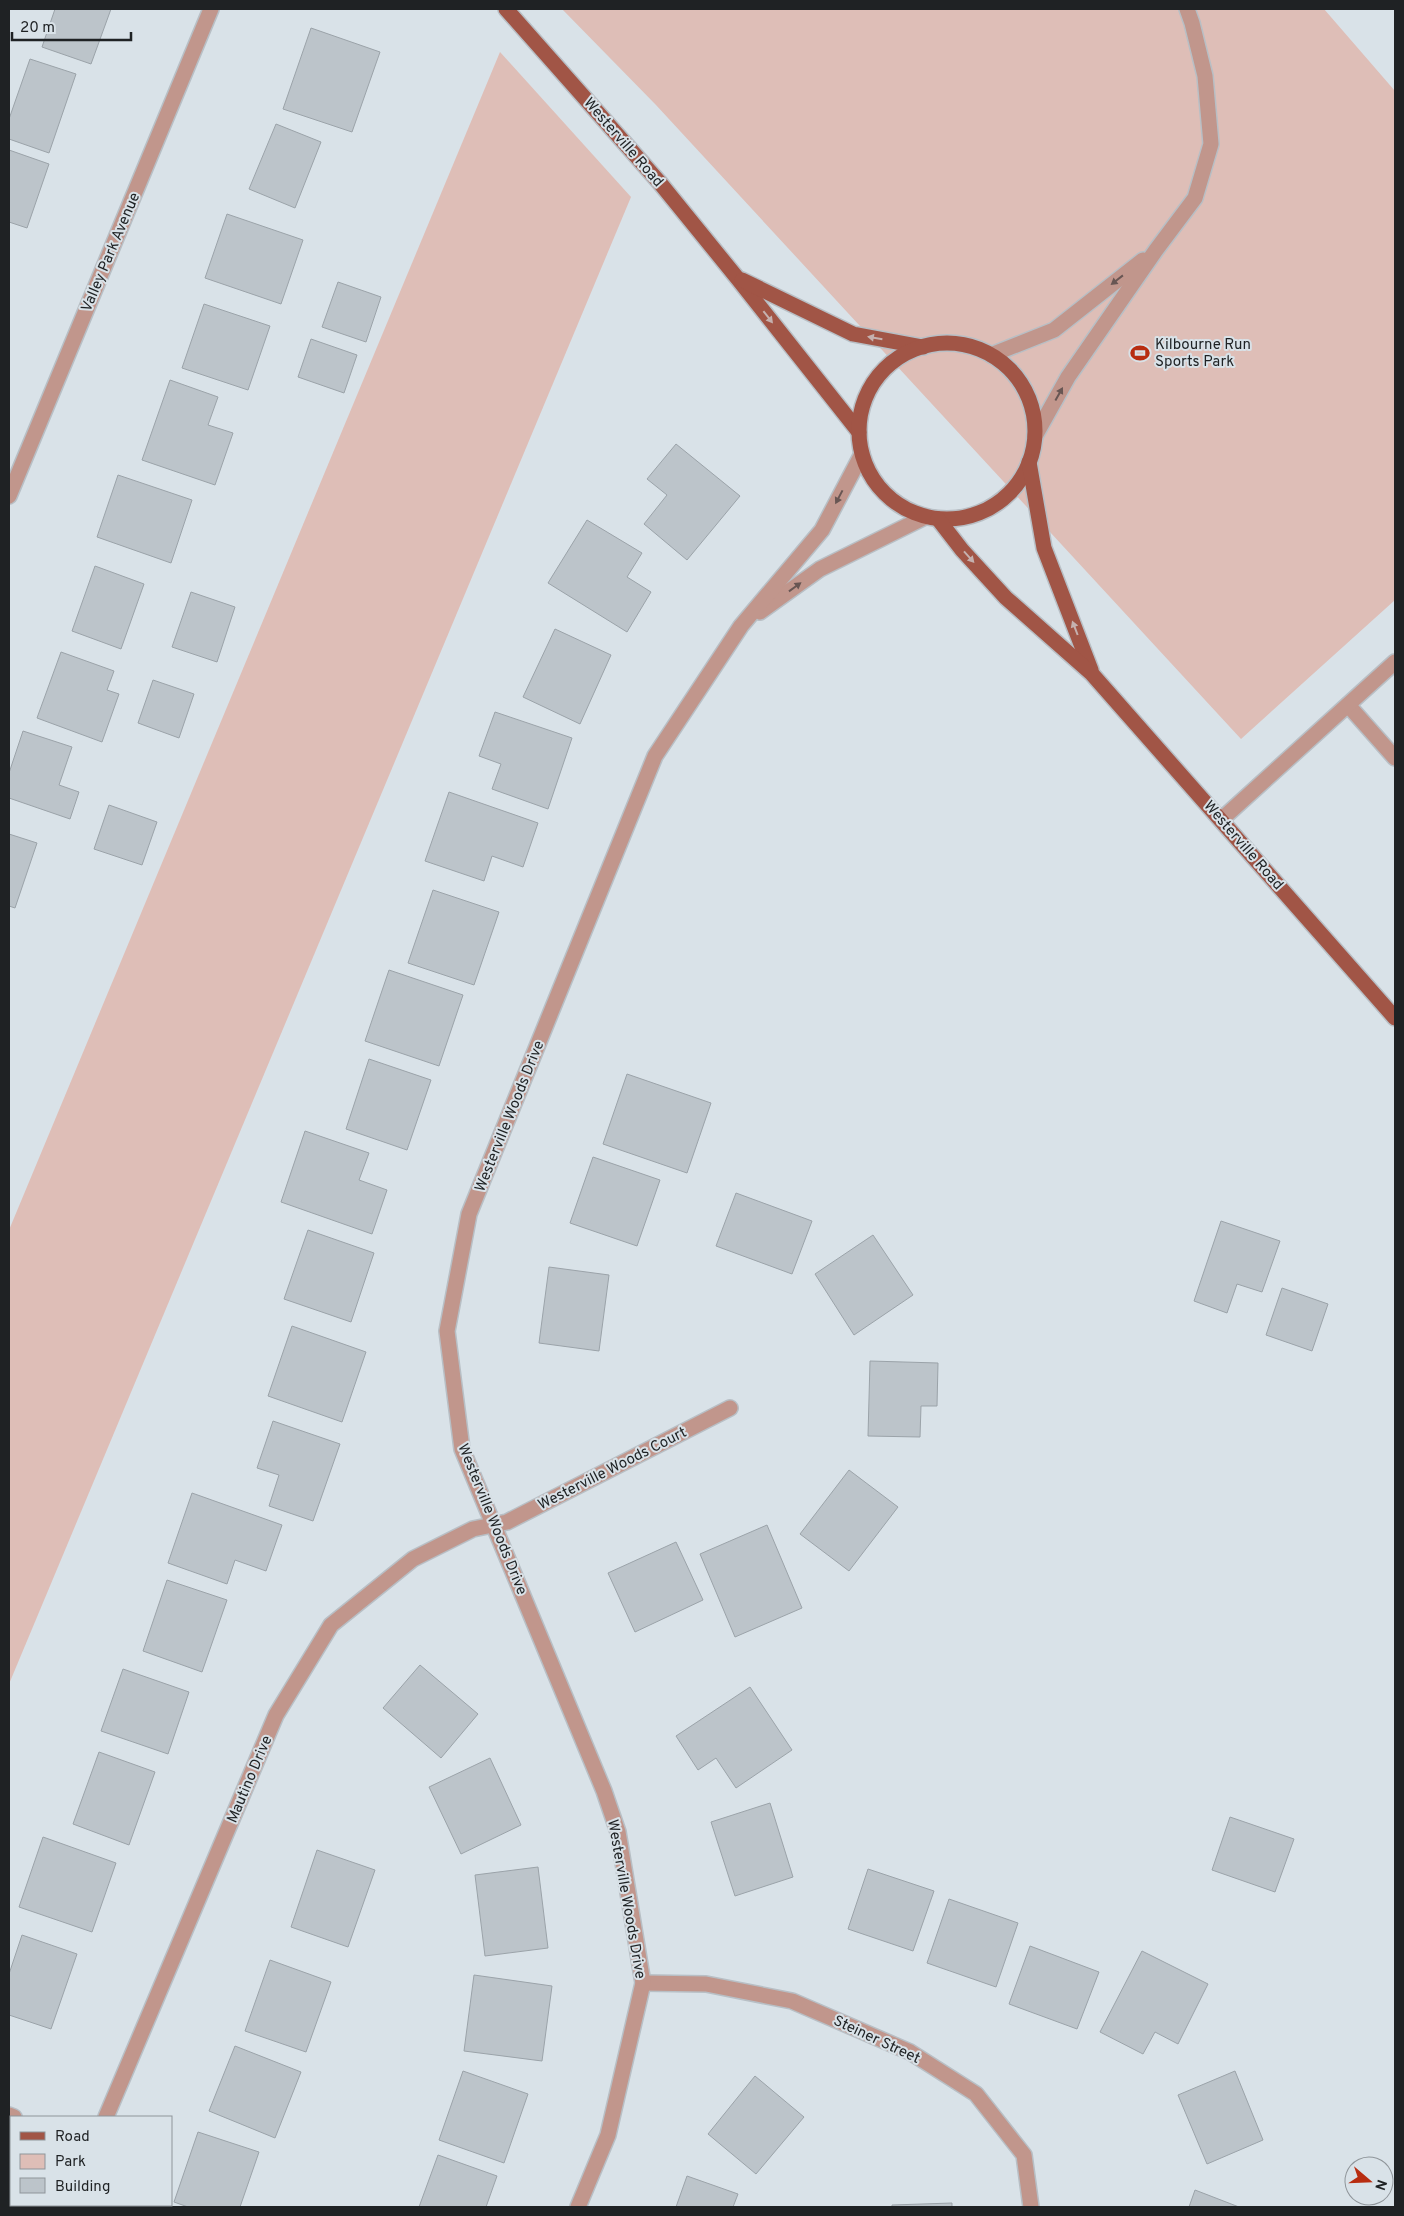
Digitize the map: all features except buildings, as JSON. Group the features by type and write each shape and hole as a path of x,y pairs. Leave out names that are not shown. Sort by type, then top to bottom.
{"main road":[{"name":"Westerville Road","path":"506,9 660,183 858,432"},
{"name":"Westerville Road","path":"738,279 853,334 923,347"},
{"name":"Westerville Road","path":"946,343 970,346 991,355 1010,370 1024,390 1033,413 1035,436 1029,462 1015,487 994,506 967,518 931,518 903,508 884,494 871,476 862,454 858,432 863,404 876,379 897,359 923,347 946,343"},
{"name":"Westerville Road","path":"1029,462 1044,548 1092,674"},
{"name":"Westerville Road","path":"931,518 1006,598 1092,674 1395,1018"}],"street":[{"name":"Valley Park Avenue","path":"9,496 211,9"},
{"path":"1035,436 1068,377 1156,250 1195,198 1211,144 1205,76 1187,9"},
{"path":"991,355 1054,330 1156,250"},
{"name":"Westerville Woods Drive","path":"578,2207 608,2136 643,1983 618,1832 604,1791 462,1449 447,1331 469,1214 655,756 741,626 822,530 862,454"},
{"name":"Westerville Woods Drive","path":"741,626 820,569 931,518"},
{"path":"1222,820 1395,662"},
{"path":"1348,705 1395,758"},
{"name":"Westerville Woods Court","path":"493,1524 507,1522 730,1408"},
{"name":"Mautino Drive","path":"106,2116 276,1715 331,1625 413,1559 473,1529 493,1524"},
{"name":"Steiner Street","path":"643,1983 706,1984 792,2001 910,2052 976,2094 1024,2156 1032,2207"}],"green space":[{"name":"Kilbourne Run Sports Park","path":"562,9 1324,9 1395,91 1395,600 1241,739 656,105"},
{"path":"500,52 631,197 9,1684 9,1230"}],"place":[{"name":"Kilbourne Run Sports Park","path":"1140,353"}]}
